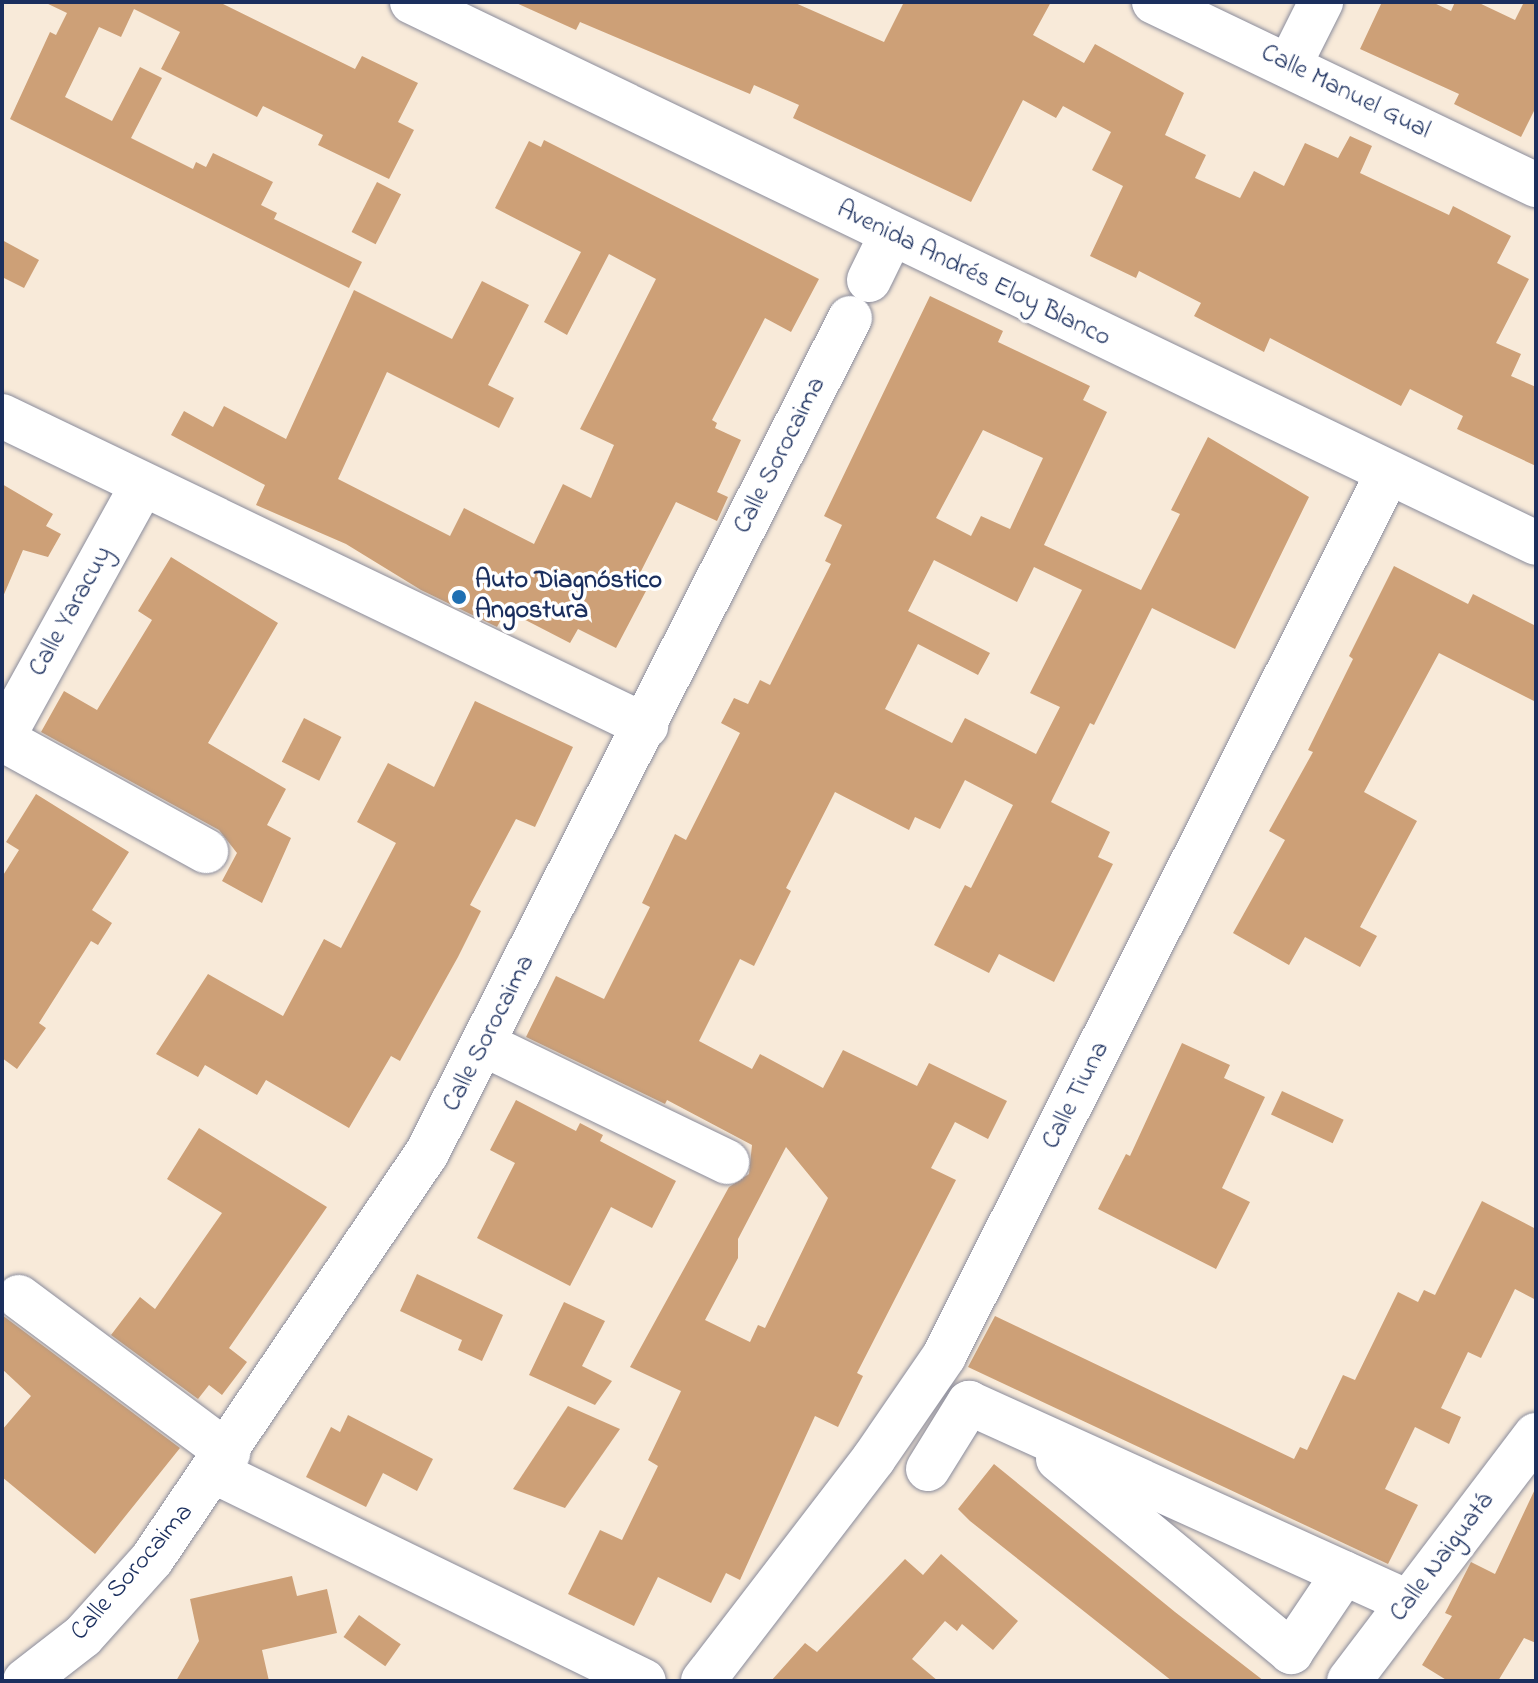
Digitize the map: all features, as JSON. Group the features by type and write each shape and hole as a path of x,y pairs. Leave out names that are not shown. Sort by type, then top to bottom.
{"street":[{"name":"Avenida Andrés Eloy Blanco","path":"412,2 1536,543"},
{"name":"Calle Manuel Gual","path":"1154,2 1536,185"},
{"path":"1289,66 1321,2"},
{"path":"869,280 891,235"},
{"name":"Calle Sorocaima","path":"25,1681 83,1636 118,1598 221,1463 427,1153 485,1045 850,318"},
{"path":"2,416 646,726"},
{"name":"Calle Tiuna","path":"703,1681 865,1471 944,1356 1388,473"},
{"name":"Calle Yaracuy","path":"2,739 14,692 142,485"},
{"path":"2,739 206,851"},
{"path":"485,1045 727,1162"},
{"path":"19,1297 221,1463 644,1681"},
{"path":"928,1469 969,1403 1409,1603"},
{"path":"1014,1423 1291,1652 1344,1573"},
{"name":"Calle Naiguatá","path":"1349,1681 1532,1449"}],"building":[{"path":"44,2 219,2 355,69 362,56 418,83 398,122 414,130 389,179 318,145 323,135 263,106 257,117 161,69 180,32 134,9 121,37 99,27 65,97 112,121 140,67 162,78 131,138 193,169 196,162 206,167 213,153 273,182 261,205 277,213 274,219 362,262 349,288 10,119 50,32 56,35 67,13"},
{"path":"514,2 793,2 884,42 904,2 1051,2 1033,35 1084,63 1095,44 1184,93 1165,135 1206,155 1195,178 1240,198 1254,171 1284,186 1305,143 1338,158 1350,136 1372,146 1360,173 1449,215 1453,206 1511,236 1497,263 1529,279 1496,343 1521,354 1511,376 1536,387 1536,466 1457,429 1463,416 1410,389 1401,406 1270,338 1264,352 1194,316 1201,303 1139,271 1136,278 1090,256 1123,186 1092,170 1111,132 1063,106 1056,118 1023,100 971,202 793,118 799,105 754,85 750,94 580,22 576,30"},
{"path":"1382,2 1432,2 1451,11 1455,2 1477,2 1515,20 1524,2 1536,2 1536,107 1521,137 1454,104 1459,94 1360,49"},
{"path":"544,140 819,279 791,332 765,318 712,420 717,423 715,428 741,440 717,492 728,497 717,521 676,502 634,585 646,591 616,648 578,629 570,643 506,610 497,627 421,590 346,544 256,505 265,485 171,435 184,411 213,427 224,406 286,439 354,290 452,339 482,281 529,305 488,385 514,398 499,428 387,372 338,479 450,536 464,508 534,544 563,484 591,498 614,445 580,429 656,279 609,254 567,335 544,322 581,252 495,208 529,141 541,147"},
{"path":"377,182 401,194 376,244 352,232"},
{"path":"2,240 39,260 24,288 2,277"},
{"path":"930,296 1003,331 998,342 1090,386 1083,400 1107,412 1044,545 1141,590 1180,514 1171,510 1208,437 1309,497 1235,649 1152,608 1094,725 1090,723 1051,802 1110,832 1098,857 1113,864 1054,982 999,954 989,973 934,945 965,885 971,888 1013,805 965,780 940,829 915,817 909,830 835,792 786,888 791,891 754,966 740,959 699,1041 752,1069 760,1054 823,1088 843,1050 917,1086 929,1063 1007,1101 988,1139 955,1122 931,1168 956,1180 857,1373 863,1376 838,1427 815,1416 740,1580 726,1573 711,1603 658,1577 634,1626 568,1594 600,1530 622,1540 658,1466 648,1460 681,1391 630,1367 729,1187 749,1174 752,1145 667,1100 665,1104 526,1037 556,976 604,999 650,907 642,903 675,834 686,840 740,733 721,723 734,698 748,704 760,680 770,685 831,564 825,561 842,525 824,516","holes":["983,430 1043,458 1010,529 981,516 971,536 936,518","934,560 1017,602 1034,567 1082,590 1030,693 1060,707 1036,754 965,718 952,743 885,709 918,644 978,675 990,653 908,611","786,1147 828,1198 765,1328 758,1325 750,1342 705,1320 738,1258 738,1239"]},
{"path":"2,484 53,514 46,526 61,534 48,557 23,550 2,599"},
{"path":"171,557 278,623 208,743 286,789 267,825 291,838 262,903 222,881 237,853 219,830 41,732 64,691 97,710 152,620 138,611"},
{"path":"1394,566 1468,604 1473,594 1536,626 1536,702 1439,653 1364,792 1417,821 1360,927 1377,936 1360,967 1305,937 1289,965 1233,933 1285,840 1269,831 1313,752 1308,750 1353,659 1349,656"},
{"path":"475,701 573,747 535,827 516,819 470,905 481,911 458,957 400,1061 391,1056 349,1128 266,1080 257,1095 205,1065 198,1077 156,1054 208,974 283,1016 324,939 341,948 396,843 357,822 388,763 434,787"},
{"path":"304,718 341,737 319,781 282,762"},
{"path":"36,794 129,852 92,910 112,923 98,945 91,941 39,1023 46,1028 17,1069 2,1058 2,877 19,850 6,842"},
{"path":"1182,1043 1230,1065 1224,1078 1265,1097 1222,1188 1250,1202 1216,1269 1098,1209 1126,1154 1130,1156"},
{"path":"1282,1091 1344,1120 1333,1143 1271,1115"},
{"path":"516,1100 576,1131 580,1123 603,1135 600,1141 676,1181 652,1228 611,1207 570,1286 477,1238 515,1163 490,1150"},
{"path":"199,1128 327,1207 229,1348 247,1362 222,1395 209,1385 198,1399 111,1335 140,1297 155,1309 222,1213 167,1179"},
{"path":"1482,1201 1536,1229 1536,1300 1515,1289 1481,1358 1468,1352 1441,1408 1461,1417 1449,1444 1415,1427 1385,1489 1418,1505 1388,1564 968,1367 995,1316 1294,1459 1300,1447 1307,1450 1343,1375 1355,1380 1398,1292 1418,1302 1424,1290 1435,1295"},
{"path":"417,1274 503,1315 482,1361 458,1350 462,1340 400,1311"},
{"path":"564,1302 605,1321 582,1366 612,1381 595,1405 529,1375"},
{"path":"2,1315 180,1448 95,1554 2,1477 2,1430 31,1396 2,1369"},
{"path":"568,1406 620,1429 565,1508 513,1489"},
{"path":"348,1415 433,1459 417,1491 383,1473 366,1507 306,1477 331,1427 340,1432"},
{"path":"994,1464 1264,1681 1172,1681 970,1521 958,1509"},
{"path":"1536,1487 1536,1643 1524,1638 1498,1681 1448,1681 1422,1665 1452,1616 1445,1613 1471,1562 1495,1574"},
{"path":"941,1554 1018,1621 993,1650 962,1624 957,1631 945,1621 912,1659 938,1681 771,1681 805,1643 817,1652 905,1559 923,1575"},
{"path":"292,1576 297,1596 327,1589 337,1633 262,1650 269,1681 176,1681 199,1641 190,1599"},
{"path":"359,1615 401,1644 385,1666 344,1637"}],"place":[{"name":"Auto Diagnóstico Angostura","path":"459,597"}]}
